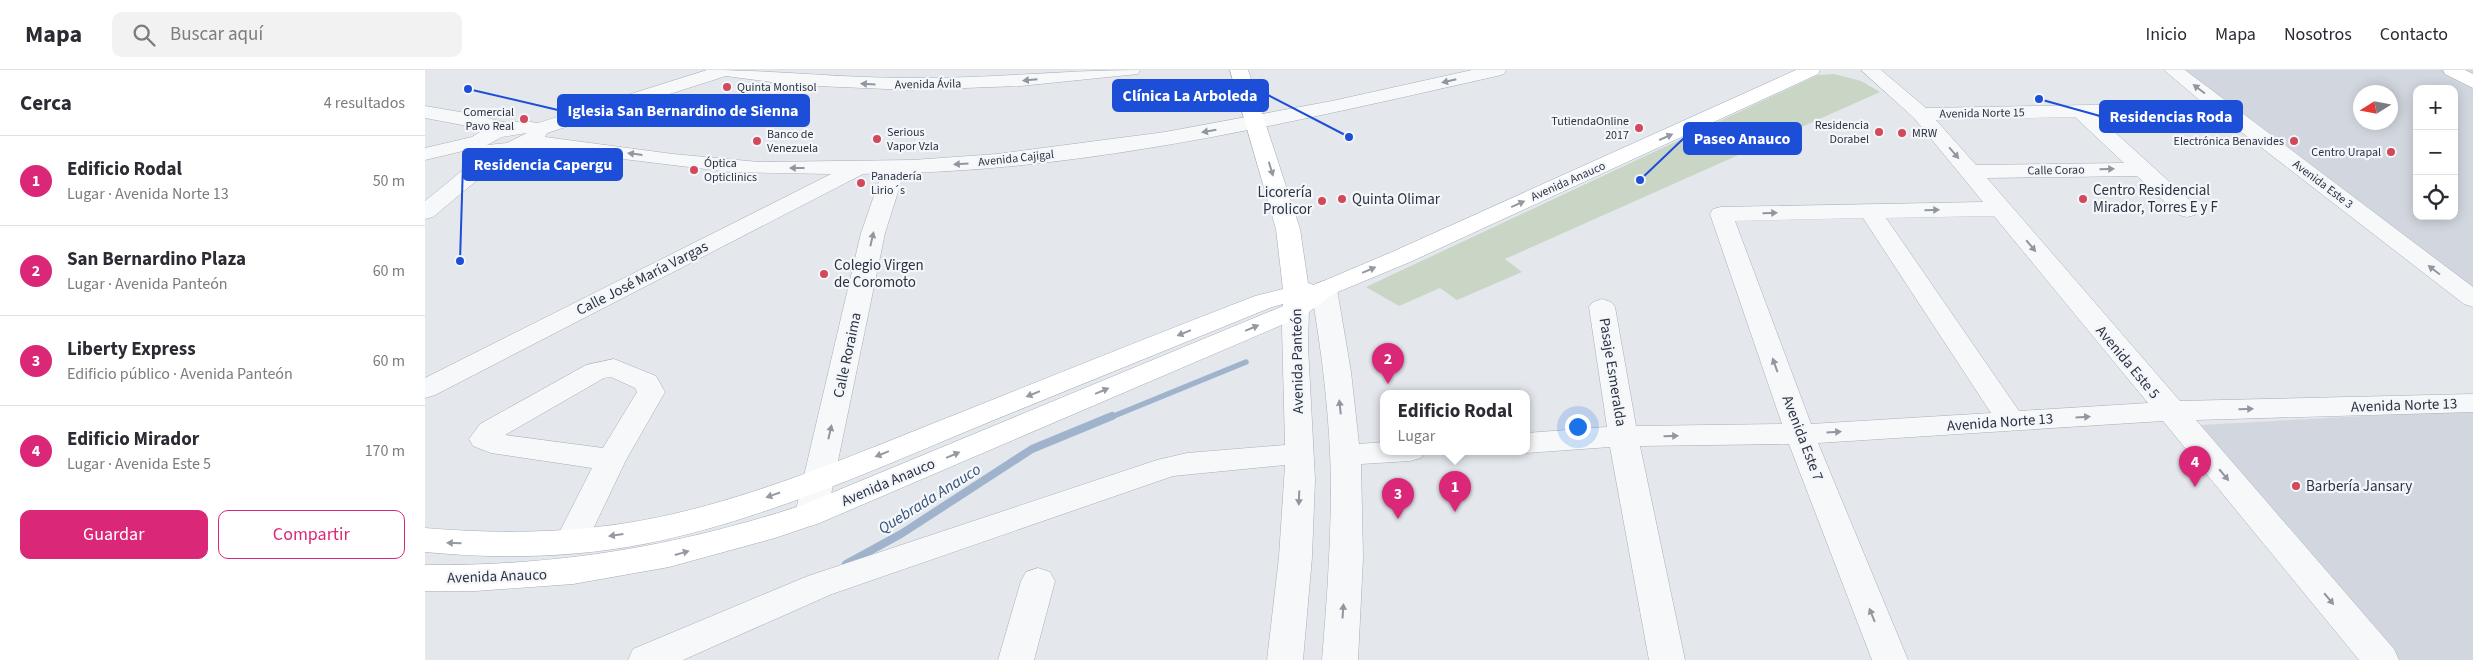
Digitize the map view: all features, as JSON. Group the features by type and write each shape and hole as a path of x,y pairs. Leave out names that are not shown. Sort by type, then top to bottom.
{"main road":[{"name":"Avenida Panteón","path":"1239,70 1257,122 1288,229 1296,301"},
{"path":"2453,70 2473,82"},
{"path":"2461,70 2473,77"},
{"name":"Avenida Anauco","path":"425,578 474,579 597,570 664,558 772,528 811,514 1296,301 1401,257 1810,71"},
{"name":"Avenida Anauco","path":"425,540 496,544 571,541 671,526 720,513 819,480 1255,305 1296,301"}],"street":[{"name":"Avenida Ávila","path":"725,70 788,80 883,84 1020,81 1131,70"},
{"path":"425,162 484,146 533,136 725,70"},
{"name":"Avenida Cajigal","path":"506,129 527,127 533,136 760,168 895,168 989,162 1076,152 1257,122 1497,70"},
{"name":"Avenida Este 3","path":"2173,70 2473,299"},
{"path":"1853,71 1877,76"},
{"name":"Avenida Este 5","path":"1877,76 1921,114 2170,412 2381,660"},
{"name":"Avenida Norte 15","path":"1921,114 2224,108"},
{"path":"2080,111 2187,210"},
{"path":"425,112 473,120 506,129"},
{"path":"425,123 484,146"},
{"path":"425,198 506,129"},
{"path":"425,154 484,146"},
{"path":"425,212 484,146"},
{"name":"Calle José María Vargas","path":"425,379 597,297 853,168"},
{"name":"Calle Roraima","path":"811,514 873,233 895,168"},
{"name":"Calle Corao","path":"1971,172 2142,169"},
{"path":"1870,211 2000,209"},
{"path":"1870,211 2012,422"},
{"name":"Avenida Este 7","path":"1870,211 1721,214 1800,434 1890,660"},
{"name":"Avenida Panteón","path":"1324,289 1331,326 1345,455 1346,568 1341,660"},
{"name":"Calle José María Vargas","path":"425,389 597,297"},
{"name":"Avenida Panteón","path":"1285,660 1298,515 1300,454 1294,331 1296,301"},
{"name":"Pasaje Esmeralda","path":"1602,307 1623,436 1667,660"},
{"path":"571,541 611,460 651,392 646,382 614,368 596,371 490,431 484,439 491,443 611,460"},
{"name":"Avenida Norte 13","path":"1530,443 1623,436 1800,434 2170,412 2473,403"},
{"path":"1345,455 1380,453"},
{"path":"646,660 820,586 1168,467 1187,463 1300,454"},
{"path":"1016,660 1038,581"}],"shaded area":[{"path":"2180,70 2473,70 2473,290"},
{"path":"2473,410 2473,660 2392,660 2183,426"}],"green space":[{"path":"1834,74 1861,81 1880,92 1505,259 1522,272 1457,300 1440,288 1399,306 1366,287 1818,75"}],"waterway":[{"name":"Quebrada Anauco","path":"1109,418 1246,362"},
{"name":"Quebrada Anauco","path":"846,564 901,534 1032,449 1112,416"}],"place":[{"name":"Quinta Montisol","path":"727,87"},
{"name":"Iglesia San Bernardino de Sienna","path":"468,89"},
{"name":"Residencias Roda","path":"2039,99"},
{"name":"Comercial Pavo Real","path":"524,119"},
{"name":"TutiendaOnline 2017","path":"1639,128"},
{"name":"Residencia Dorabel","path":"1879,132"},
{"name":"MRW","path":"1902,133"},
{"name":"Clínica La Arboleda","path":"1349,137"},
{"name":"Serious Vapor Vzla","path":"877,139"},
{"name":"Banco de Venezuela","path":"757,141"},
{"name":"Electrónica Benavides","path":"2294,141"},
{"name":"Centro Urapal","path":"2391,152"},
{"name":"Óptica Opticlinics","path":"694,170"},
{"name":"Paseo Anauco","path":"1640,180"},
{"name":"Panadería Lirio´s","path":"861,183"},
{"name":"Quinta Olimar","path":"1342,199"},
{"name":"Centro Residencial Mirador, Torres E y F","path":"2083,199"},
{"name":"Licorería Prolicor","path":"1322,201"},
{"name":"Residencia Capergu","path":"460,261"},
{"name":"Colegio Virgen de Coromoto","path":"824,274"},
{"name":"San Bernardino Plaza","path":"1388,384"},
{"name":"Barbería Jansary","path":"2296,486"},
{"name":"Edificio Mirador","path":"2195,487"},
{"name":"Edificio Rodal","path":"1455,512"},
{"name":"Liberty Express","path":"1398,519"}]}
